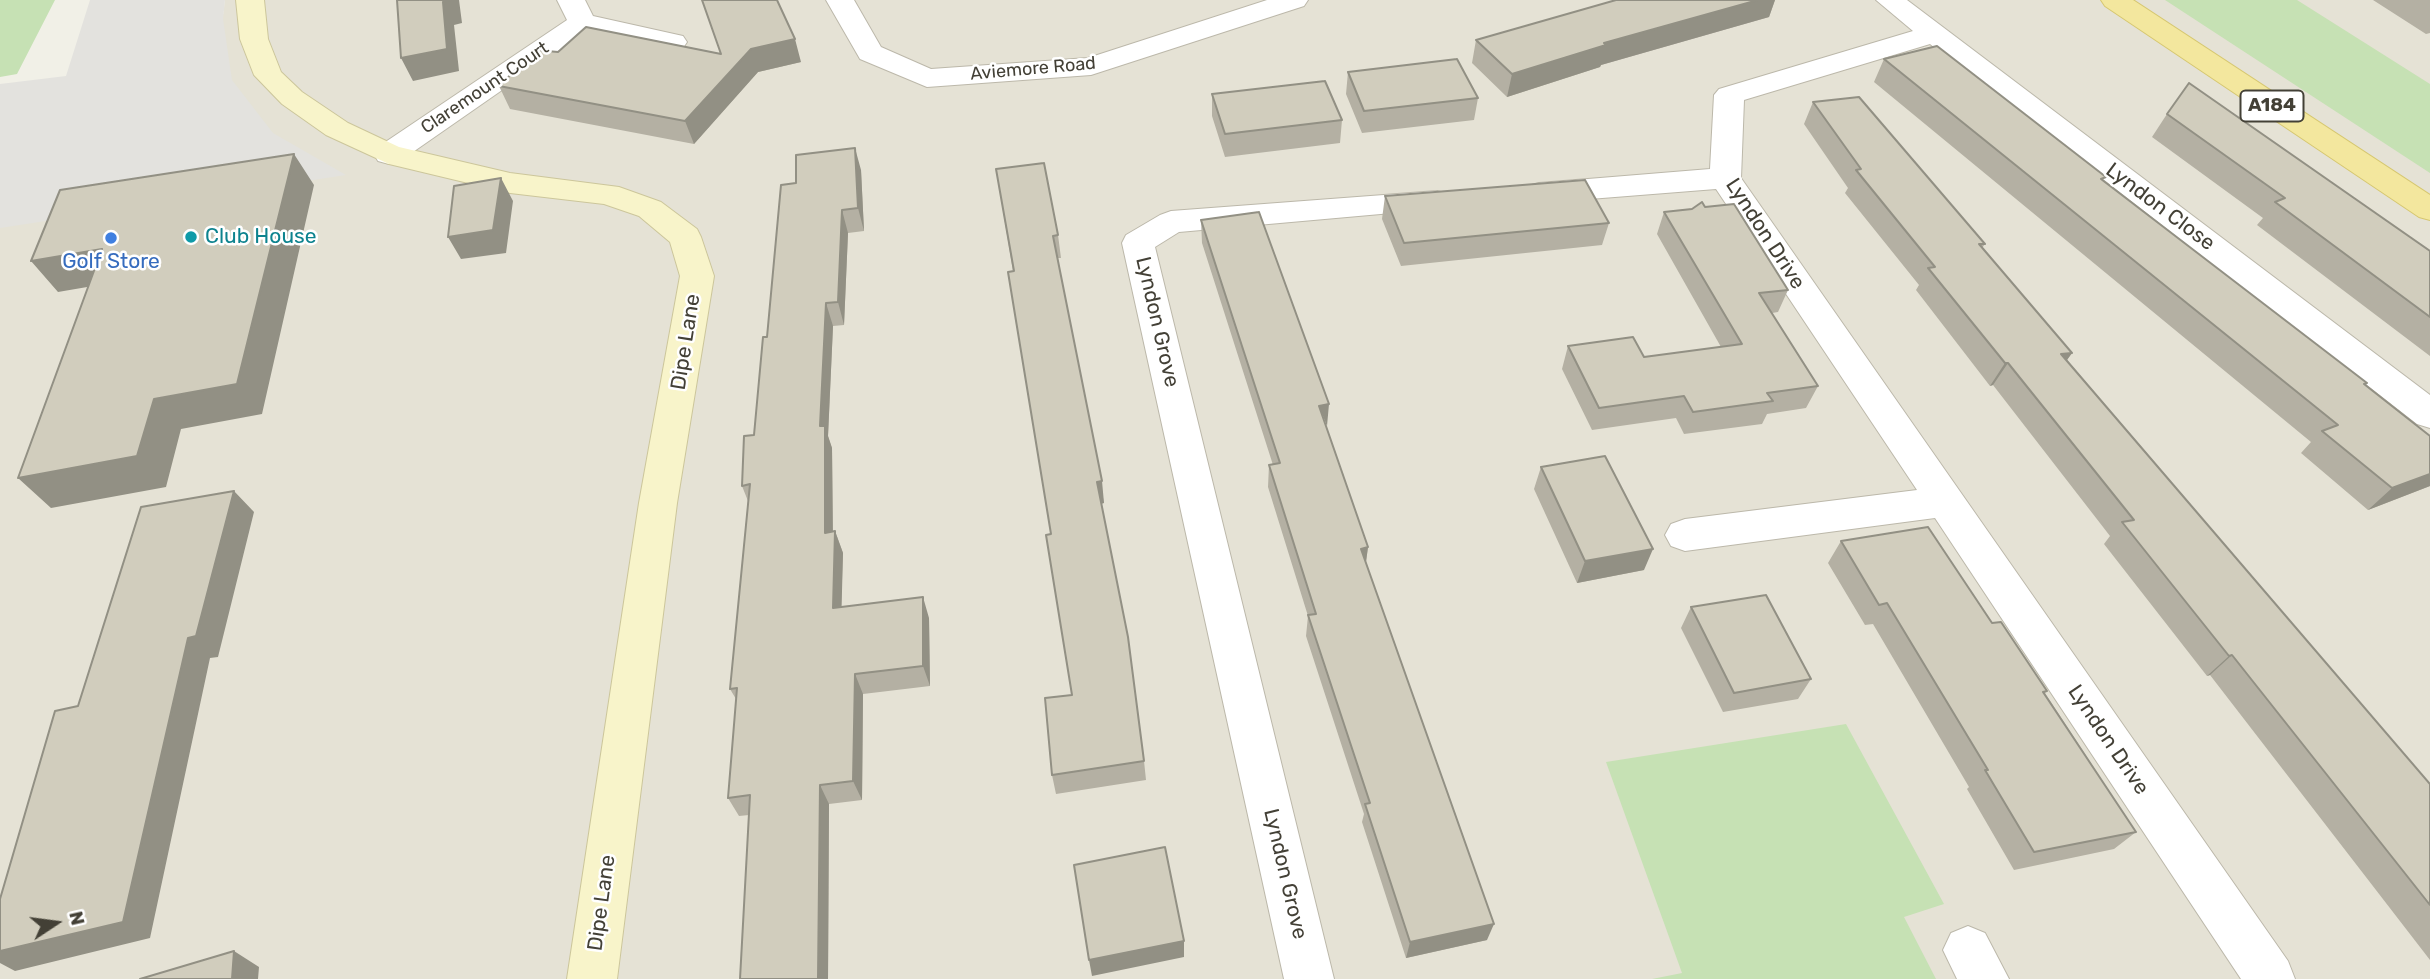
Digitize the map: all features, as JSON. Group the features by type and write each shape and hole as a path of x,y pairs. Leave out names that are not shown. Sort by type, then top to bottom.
{"main road":[{"name":"A184","path":"2115,0 2430,210"}],"street":[{"name":"Dipe Lane","path":"250,0 254,39 268,75 292,98 337,129 389,154 510,183 608,194 650,209 685,237 697,276 659,503 592,979"},
{"name":"Aviemore Road","path":"840,0 870,53 927,78 1091,66 1294,0"},
{"name":"Lyndon Close","path":"1890,0 2430,414"},
{"name":"Claremount Court","path":"389,154 576,11 673,42"},
{"name":"Lyndon Drive","path":"1934,34 1729,95 1725,178 2270,979"},
{"name":"Lyndon Grove","path":"1309,979 1139,243 1171,222 1725,178"},
{"path":"1685,535 1945,502"}],"shaded area":[{"path":"90,0 225,0 223,19 232,80 273,133 346,175 0,228 0,84 66,76"},
{"path":"225,0 2430,0 2430,979 0,979 0,92 217,62"}],"green space":[{"path":"0,0 55,0 17,74 0,77"},
{"path":"2165,0 2297,0 2430,84 2430,173"},
{"path":"1846,724 1944,904 1904,917 1936,979 1652,979 1682,973 1606,762"}],"building":[{"path":"397,0 451,0 443,2 447,49 401,58"},
{"path":"702,0 777,0 795,39 751,49 685,121 499,86 536,50 558,52 586,27 721,54"},
{"path":"1616,0 1758,0 1604,43 1606,45 1512,74 1476,40"},
{"path":"1937,46 2106,177 2101,179 2367,383 2364,384 2430,436 2430,474 2392,488 2322,431 2338,425 1884,59"},
{"path":"1457,59 1478,98 1364,111 1348,72"},
{"path":"1325,81 1342,120 1225,134 1212,94"},
{"path":"2189,83 2430,251 2430,317 2275,202 2285,198 2167,114"},
{"path":"1859,97 1985,244 1979,244 2072,353 2061,354 2430,784 2430,905 2232,655 2229,656 2122,522 2134,520 1928,268 1935,267 1856,170 1861,169 1813,102"},
{"path":"855,148 858,208 842,210 838,302 826,303 820,426 825,426 825,533 835,531 833,608 923,597 923,666 855,674 853,781 820,785 818,979 740,979 750,795 728,798 737,688 730,689 750,484 742,486 744,436 754,435 763,337 767,337 781,185 796,183 796,155"},
{"path":"294,154 237,384 154,399 137,456 18,478 102,249 31,261 60,190"},
{"path":"1044,163 1058,235 1053,236 1102,481 1097,482 1128,637 1144,761 1052,775 1045,698 1072,695 1046,535 1051,534 1008,272 1014,271 996,169"},
{"path":"501,178 493,230 448,237 454,186"},
{"path":"1585,180 1609,223 1404,243 1385,196"},
{"path":"1702,202 1705,207 1734,204 1788,290 1759,293 1818,386 1767,393 1773,401 1693,412 1684,396 1599,408 1568,346 1633,337 1644,357 1742,344 1664,212 1692,209"},
{"path":"1259,212 1329,404 1319,406 1368,547 1361,549 1494,924 1410,942 1365,804 1370,803 1308,615 1316,614 1269,465 1280,463 1201,220"},
{"path":"1605,456 1653,549 1585,561 1541,467"},
{"path":"234,491 196,636 188,638 123,922 0,951 0,899 55,711 78,706 141,507"},
{"path":"1928,527 1992,623 2001,622 2047,691 2043,692 2136,832 2034,852 1887,603 1879,605 1841,541"},
{"path":"1766,595 1811,679 1734,693 1691,607"},
{"path":"1165,847 1184,941 1089,960 1074,865"},
{"path":"234,951 232,979 140,979"}],"place":[{"name":"Club House","path":"191,237"},
{"name":"Golf Store","path":"111,238"}]}
